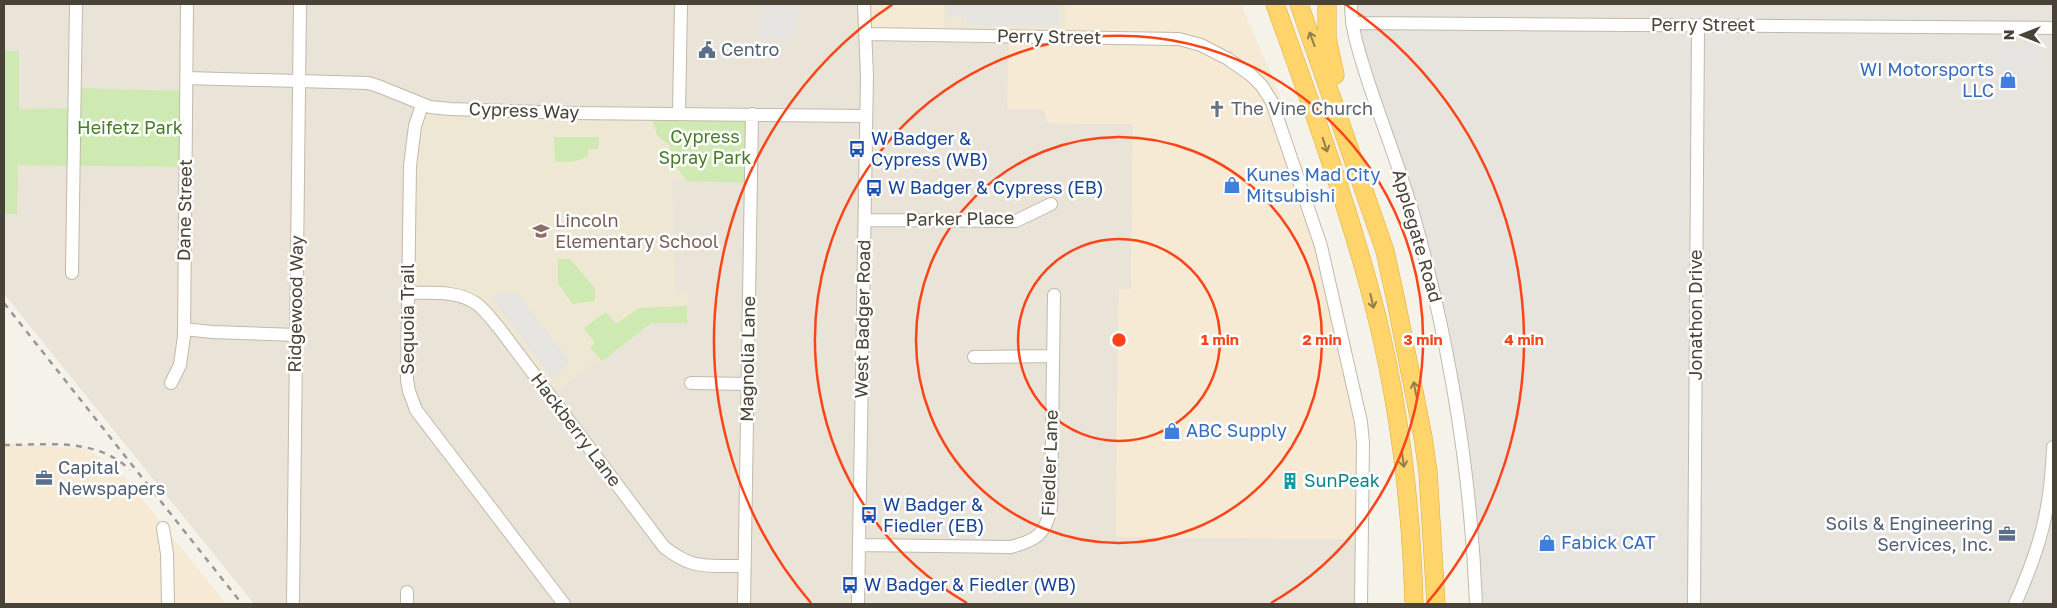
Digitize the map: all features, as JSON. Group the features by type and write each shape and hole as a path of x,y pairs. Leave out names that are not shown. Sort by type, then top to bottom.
{"highway":[{"path":"1263,4 1291,50"},
{"path":"1275,4 1350,221 1369,286 1400,438 1410,528 1414,604"},
{"path":"1299,4 1385,251"},
{"path":"1327,4 1326,30 1331,62 1385,251 1417,401 1442,562 1446,604"},
{"path":"1428,472 1436,604"},
{"path":"1408,604 1410,528"}],"street":[{"path":"72,273 76,4"},
{"name":"Dane Street","path":"171,383 180,365 184,329 187,4"},
{"name":"Ridgewood Way","path":"293,604 300,4"},
{"path":"679,113 681,4"},
{"name":"West Badger Road","path":"858,604 867,34 864,4"},
{"name":"West Badger Road","path":"867,34 872,4"},
{"name":"Applegate Road","path":"1351,4 1352,23 1360,56 1409,201 1440,315 1469,489 1476,604"},
{"name":"Perry Street","path":"1352,23 2053,28"},
{"name":"Jonathon Drive","path":"1694,604 1698,26"},
{"name":"Perry Street","path":"867,34 1179,39 1201,45 1228,59 1262,86 1272,102 1321,246 1361,422 1363,443 1361,604"},
{"name":"Cypress Way","path":"187,78 299,80 368,84 378,86 422,105 450,109 562,113 866,116"},
{"name":"Sequoia Trail","path":"422,105 415,126 410,166 407,380 409,391 416,410 564,604"},
{"name":"Magnolia Lane","path":"744,604 752,114"},
{"name":"Parker Place","path":"865,220 1016,221 1052,204"},
{"name":"Hackberry Lane","path":"408,292 450,294 478,305 499,328 664,547 679,559 691,564 744,566"},
{"name":"Fiedler Lane","path":"859,545 1011,546 1030,542 1041,533 1049,521 1051,507 1054,295"},
{"path":"184,329 296,335"},
{"path":"974,357 1053,356"},
{"path":"691,384 747,384"},
{"path":"2015,604 2050,517 2053,447"},
{"path":"163,528 167,554 168,604"}],"shaded area":[{"path":"4,4 864,4 1009,37 1045,109 1047,123 1133,124 1131,289 1119,290 1116,537 1362,539 1361,604 254,604 4,294"},
{"path":"763,4 797,4 796,33 790,33 789,40 757,40 757,23 763,23"},
{"path":"864,4 1241,4 1283,102 1276,111 1321,246 1361,422 1362,539 1116,537 1119,289 1131,289 1133,124 1047,123 1044,109 1007,109 1009,37 867,34"},
{"path":"944,4 1065,4 1065,35 944,31"},
{"path":"948,4 1059,4 1059,25 967,25 967,17 948,17"},
{"path":"1351,4 2053,4 2053,604 1479,604 1455,392"},
{"path":"1998,45 2038,46 2038,76 1998,76"},
{"name":"Lincoln Elementary School","path":"422,105 650,113 657,135 669,145 675,165 687,181 672,180 675,293 688,294 687,323 651,323 550,396 478,305 408,293 410,166"},
{"path":"511,292 517,293 569,360 552,379 491,296"},
{"path":"4,443 87,449 110,465 126,479 226,604 4,604"}],"green space":[{"name":"Heifetz Park","path":"4,51 19,51 19,109 81,108 81,88 181,91 181,167 18,165 17,214 4,214"},
{"name":"Cypress Spray Park","path":"650,113 752,114 751,183 687,181 675,165 669,145 657,135"},
{"path":"554,137 599,137 598,149 588,149 588,156 579,160 555,162"},
{"path":"558,259 570,259 595,288 595,301 572,304 558,283"},
{"path":"687,306 687,323 651,323 602,361 590,347 595,343 584,328 606,312 616,324 639,308"}],"railway":[{"path":"4,303 242,604"},
{"path":"4,445 54,444 87,448 117,459 130,470"}],"place":[{"name":"Centro","path":"707,50"},
{"name":"WI Motorsports LLC","path":"2008,80"},
{"name":"The Vine Church","path":"1217,109"},
{"name":"W Badger & Cypress (WB)","path":"857,149"},
{"name":"Kunes Mad City Mitsubishi","path":"1232,185"},
{"name":"W Badger & Cypress (EB)","path":"874,188"},
{"name":"Lincoln Elementary School","path":"541,231"},
{"name":"ABC Supply","path":"1172,431"},
{"name":"Capital Newspapers","path":"44,478"},
{"name":"SunPeak","path":"1290,481"},
{"name":"W Badger & Fiedler (EB)","path":"869,515"},
{"name":"Soils & Engineering Services, Inc.","path":"2007,534"},
{"name":"Fabick CAT","path":"1547,543"},
{"name":"W Badger & Fiedler (WB)","path":"850,585"}]}
